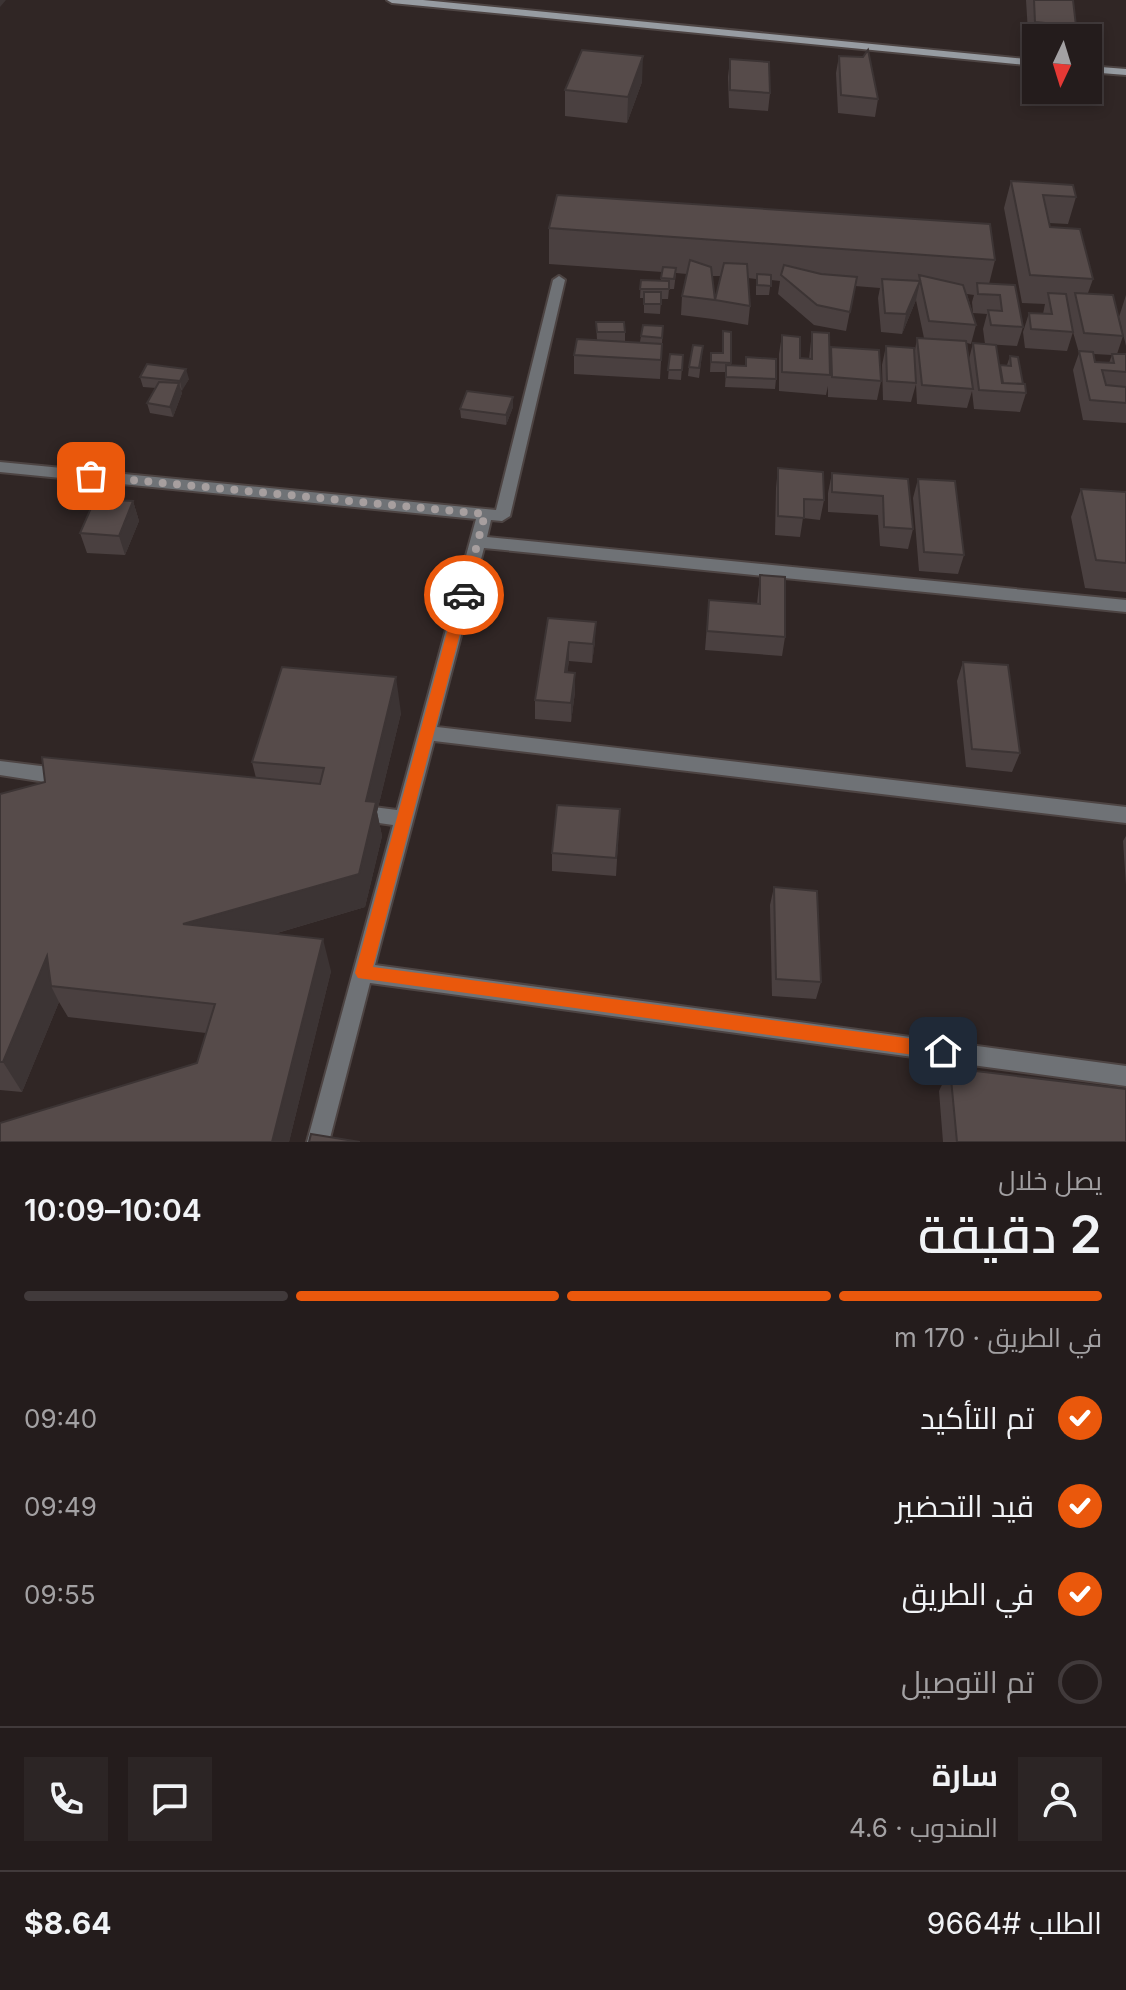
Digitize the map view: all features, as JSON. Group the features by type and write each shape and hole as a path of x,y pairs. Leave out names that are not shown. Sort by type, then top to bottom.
{"main road":[{"path":"392,0 1022,62"},
{"path":"1102,70 1126,72"}],"street":[{"path":"0,467 502,516 559,280"},
{"path":"318,1142 485,514"},
{"path":"478,542 1126,606"},
{"path":"427,733 1126,815"},
{"path":"0,768 78,778"},
{"path":"342,811 404,819"},
{"path":"363,973 1126,1076"}],"building":[{"path":"1034,0 1073,0 1076,24 1035,22"},
{"path":"582,50 643,56 628,97 565,90"},
{"path":"868,50 878,99 841,95 839,56 863,57"},
{"path":"730,59 769,62 770,93 730,90"},
{"path":"1011,181 1073,185 1076,197 1043,195 1050,227 1080,229 1093,279 1030,275"},
{"path":"557,195 990,224 995,260 549,228"},
{"path":"690,260 711,267 715,300 682,296"},
{"path":"724,263 747,264 750,306 715,300"},
{"path":"784,265 821,274 857,277 850,312 817,305 781,275"},
{"path":"663,267 676,268 674,279 661,278"},
{"path":"757,274 771,275 771,286 757,285"},
{"path":"919,275 963,285 976,325 929,321"},
{"path":"882,279 920,281 906,314 885,313"},
{"path":"641,280 669,281 669,289 640,289"},
{"path":"977,283 1015,285 1023,327 991,325 988,310 1002,311 1000,295 978,294"},
{"path":"644,292 661,292 661,304 644,304"},
{"path":"1048,293 1066,294 1073,332 1031,329 1029,313 1052,314"},
{"path":"1075,293 1113,295 1123,336 1084,333"},
{"path":"596,322 624,322 625,332 597,332"},
{"path":"643,325 663,326 662,338 641,336"},
{"path":"723,331 731,332 731,363 711,362 711,353 723,353"},
{"path":"812,332 829,333 830,375 782,372 782,335 800,337 800,358 812,359"},
{"path":"917,338 966,341 973,389 922,385"},
{"path":"577,339 662,344 661,360 574,355"},
{"path":"973,343 996,345 1002,383 1025,384 1026,393 979,390"},
{"path":"693,345 703,346 699,368 689,367"},
{"path":"886,346 914,348 916,383 887,381"},
{"path":"831,347 879,350 881,381 832,377"},
{"path":"1079,351 1093,352 1095,362 1114,363 1112,354 1126,354 1126,372 1102,370 1106,385 1126,387 1126,403 1090,400"},
{"path":"670,354 683,355 682,370 668,370"},
{"path":"1010,356 1018,357 1023,384 1003,383 1000,365 1011,366"},
{"path":"746,357 776,359 776,379 726,377 726,365 746,366"},
{"path":"147,364 186,369 180,381 140,377"},
{"path":"159,382 179,383 170,407 147,403"},
{"path":"467,391 513,397 506,415 460,409"},
{"path":"778,468 823,472 824,500 804,499 804,518 778,516"},
{"path":"832,473 908,479 913,529 884,527 883,496 832,492"},
{"path":"918,479 955,481 964,555 924,552"},
{"path":"1081,489 1126,492 1126,563 1096,560"},
{"path":"95,499 133,501 119,536 80,533"},
{"path":"760,575 785,577 785,637 707,631 709,600 760,604"},
{"path":"548,618 596,622 593,644 569,642 565,672 575,673 571,703 535,700"},
{"path":"963,662 1008,665 1020,753 972,749"},
{"path":"282,667 396,677 366,801 376,802 359,874 183,924 323,939 272,1142 0,1142 0,1123 197,1063 215,1004 51,986 47,956 3,1062 0,1062 0,794 45,782 42,757 320,784 324,768 252,762"},
{"path":"557,805 620,809 616,858 552,853"},
{"path":"774,887 817,891 821,982 776,979"},
{"path":"950,1068 1126,1089 1126,1142 957,1142"},
{"path":"311,1134 360,1142 309,1142"}],"way so far":[{"path":"91,476 485,514 464,595"}],"route":[{"path":"464,595 363,973 943,1051"}]}
